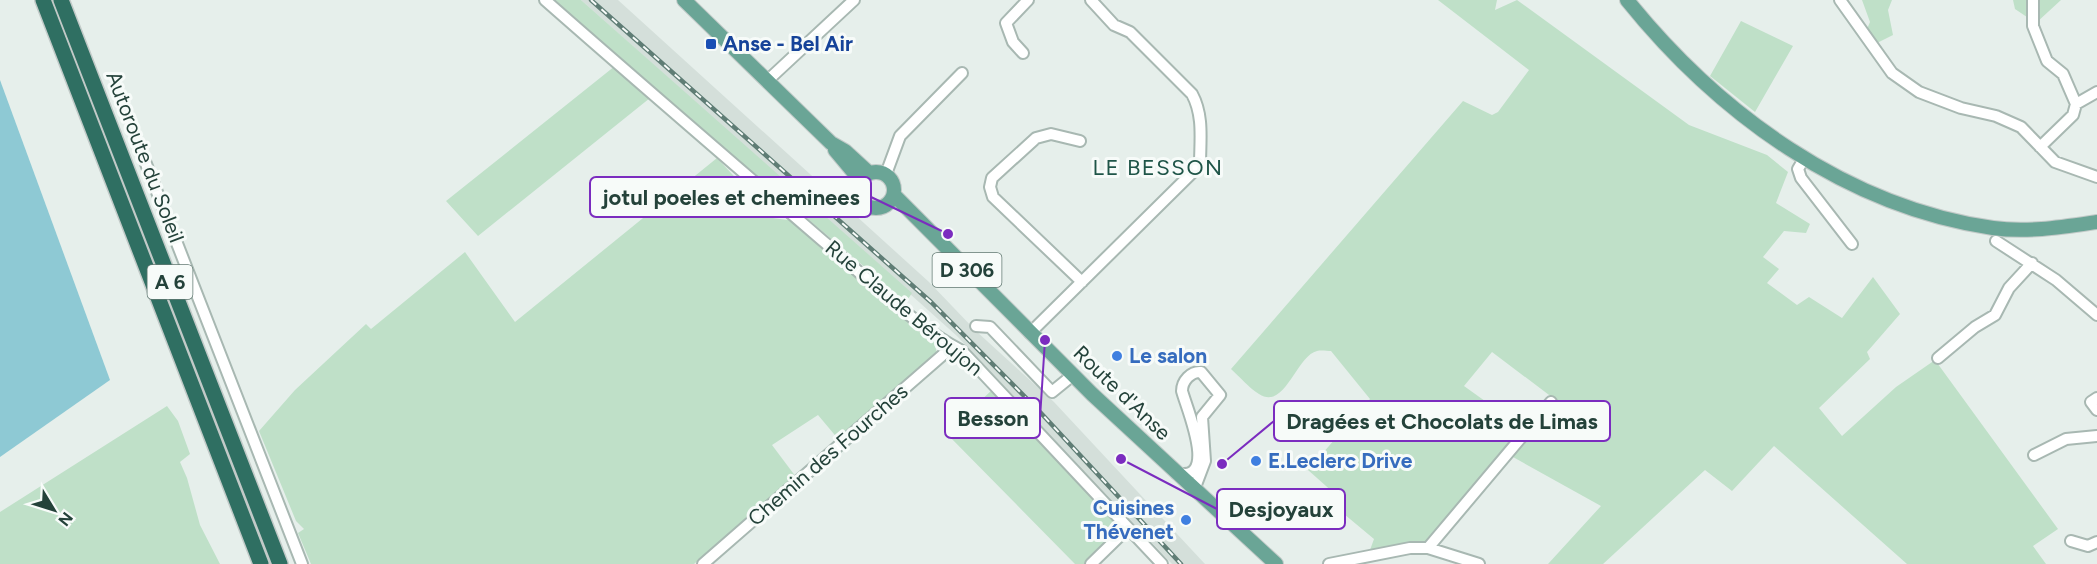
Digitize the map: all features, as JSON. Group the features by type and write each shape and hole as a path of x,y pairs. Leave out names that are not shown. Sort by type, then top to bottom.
{"highway":[{"name":"Autoroute du Soleil","path":"43,0 261,564"},
{"name":"Autoroute du Soleil","path":"61,0 280,564"}],"main road":[{"path":"684,0 831,143 839,157 865,177 886,174 893,183 891,200 876,208 864,204 858,193 865,177"},
{"path":"1628,0 1653,31 1720,98 1804,159 1922,213 1993,228 2058,228 2097,222"},
{"name":"Route d'Anse","path":"891,200 1175,473 1276,564"},
{"name":"Route d'Anse","path":"891,200 1068,379 1173,480 1266,564"}],"street":[{"name":"Rue Claude Béroujon","path":"545,0 808,228 962,351 1162,564"},
{"path":"767,81 854,0"},
{"path":"1023,53 1013,42 1006,23 1028,0"},
{"path":"1030,333 1200,165 1200,119 1198,105 1192,94 1130,32 1114,25 1091,0"},
{"path":"1840,0 1892,72 1919,92 1961,108 1996,116 2020,127 2055,162 2097,177"},
{"path":"2033,0 2032,26 2047,61 2063,74 2076,104 2073,115 2040,147"},
{"path":"886,174 900,136 962,73"},
{"path":"2076,104 2097,92"},
{"path":"1080,141 1052,134 1036,138 992,178 990,187 993,197 1082,282"},
{"path":"141,151 302,564"},
{"path":"1804,159 1797,169 1801,178 1852,244"},
{"path":"1996,241 2032,263 2097,315"},
{"path":"1938,358 1975,327 1995,315 2009,288 2032,263"},
{"path":"976,326 990,327 1052,392 1068,379"},
{"name":"Chemin des Fourches","path":"703,564 953,346"},
{"path":"1175,473 1184,475 1192,473 1196,467 1198,448 1196,434 1182,386 1191,375 1201,372 1220,395 1202,417 1205,460 1194,490"},
{"path":"2097,398 2091,402 2097,410"},
{"path":"1428,548 1551,402"},
{"path":"2034,455 2066,439 2097,436"},
{"path":"1091,564 1128,528"},
{"path":"2071,541 2088,546 2097,542"},
{"path":"1329,564 1370,560 1410,548 1428,548 1479,564"}],"shaded area":[{"path":"581,0 618,0 929,282 976,331 1054,402 1205,564 1172,564 957,336"}],"green space":[{"path":"549,0 581,0 912,293 906,302"},
{"path":"1438,0 1497,0 1495,10 1517,0 1689,125 1767,155 1788,172 1776,203 1810,224 1806,233 1784,231 1763,257 1779,269 1767,283 1797,305 1809,297 1842,318 1873,277 1900,314 1867,352 1870,359 1819,408 1842,436 1896,387 1935,360 2058,529 2033,546 2046,564 1907,564 1774,446 1732,491 1705,470 1603,564 1548,564 1601,506 1513,457 1557,401 1492,352 1464,386 1524,429 1430,543 1370,550 1374,539 1338,509 1344,502 1308,470 1370,399 1331,351 1317,351 1310,355 1283,389 1276,395 1268,397 1255,392 1231,369 1463,101 1492,115 1498,112 1529,70"},
{"path":"1862,0 1892,0 1888,10 1893,35 1877,43 1867,29 1870,22"},
{"path":"2013,0 2061,0 2036,23 2015,9"},
{"path":"1741,21 1793,46 1755,112 1710,76"},
{"path":"615,66 650,98 478,236 446,201"},
{"path":"717,158 773,218 795,221 934,342 937,353 839,440 818,415 772,445 796,477 694,564 311,564 298,533 304,529 296,521 259,431 295,390 366,324 371,329 465,252 515,322"},
{"path":"992,390 1122,529 1087,564 1075,564 946,433"},
{"path":"167,406 178,421 190,454 180,462 187,478 200,525 220,564 0,564 0,512"}],"water":[{"path":"0,80 110,380 0,457"}],"railway":[{"path":"591,0 931,302 1040,412 1181,564"}],"place":[{"name":"Anse - Bel Air","path":"711,44"},
{"name":"jotul poeles et cheminees","path":"948,234"},
{"name":"Besson","path":"1045,340"},
{"name":"Le salon","path":"1117,356"},
{"name":"Desjoyaux","path":"1121,459"},
{"name":"E.Leclerc Drive","path":"1256,461"},
{"name":"Dragées et Chocolats de Limas","path":"1222,464"},
{"name":"Cuisines Thévenet","path":"1186,520"}],"district":[{"name":"LE BESSON","path":"1158,167"}]}
